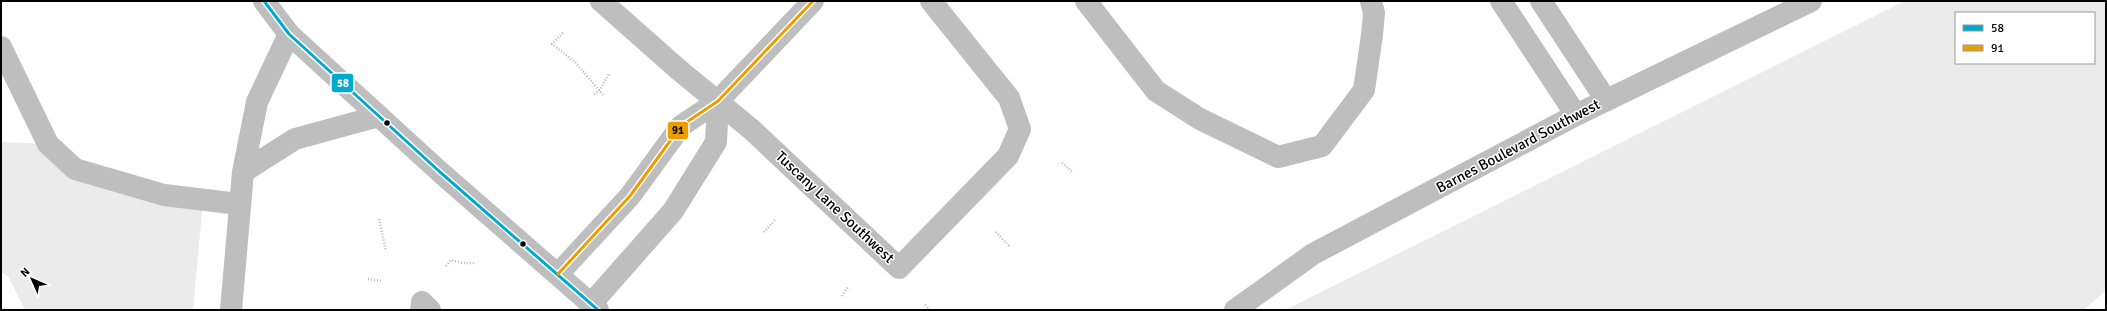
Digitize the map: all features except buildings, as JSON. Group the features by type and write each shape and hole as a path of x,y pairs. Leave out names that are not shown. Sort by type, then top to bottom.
{"street":[{"path":"264,1 289,34 379,116 595,307 673,211 716,142 718,101"},
{"name":"Tuscany Lane Southwest","path":"601,1 751,129 899,268 1008,156 1020,129 1009,98 931,1"},
{"path":"558,274 630,196 681,126 718,101 813,1"},
{"path":"1086,1 1156,91 1200,119 1278,157 1322,146 1364,90 1373,27 1374,13 1371,1"},
{"path":"1501,1 1576,115"},
{"path":"1541,1 1606,100"},
{"name":"Barnes Boulevard Southwest","path":"1235,310 1313,254 1576,115 1811,1"},
{"path":"231,310 239,204 243,172 257,102 289,34"},
{"path":"1,47 48,144 75,169 164,195 239,204"},
{"path":"243,172 295,139 379,116"},
{"path":"421,310 422,302 430,310"}],"path":[{"path":"563,33 552,44 574,62 603,95"},
{"path":"594,94 599,91 609,74"},
{"path":"1062,163 1072,172"},
{"path":"379,219 386,251"},
{"path":"764,232 775,220"},
{"path":"996,232 1009,246"},
{"path":"446,266 452,260 476,264"},
{"path":"368,279 383,280"},
{"path":"842,296 848,287"},
{"path":"925,305 930,310"}],"shaded area":[{"path":"1905,1 2106,1 2106,290 2084,310 1285,310"},
{"path":"1,142 48,144 75,169 203,201 193,310 25,310 8,276 1,272"}],"transit line":[{"name":"58","path":"264,1 289,34 440,172 598,310"},
{"name":"91","path":"558,274 630,196 681,126 718,101 813,1"}]}
